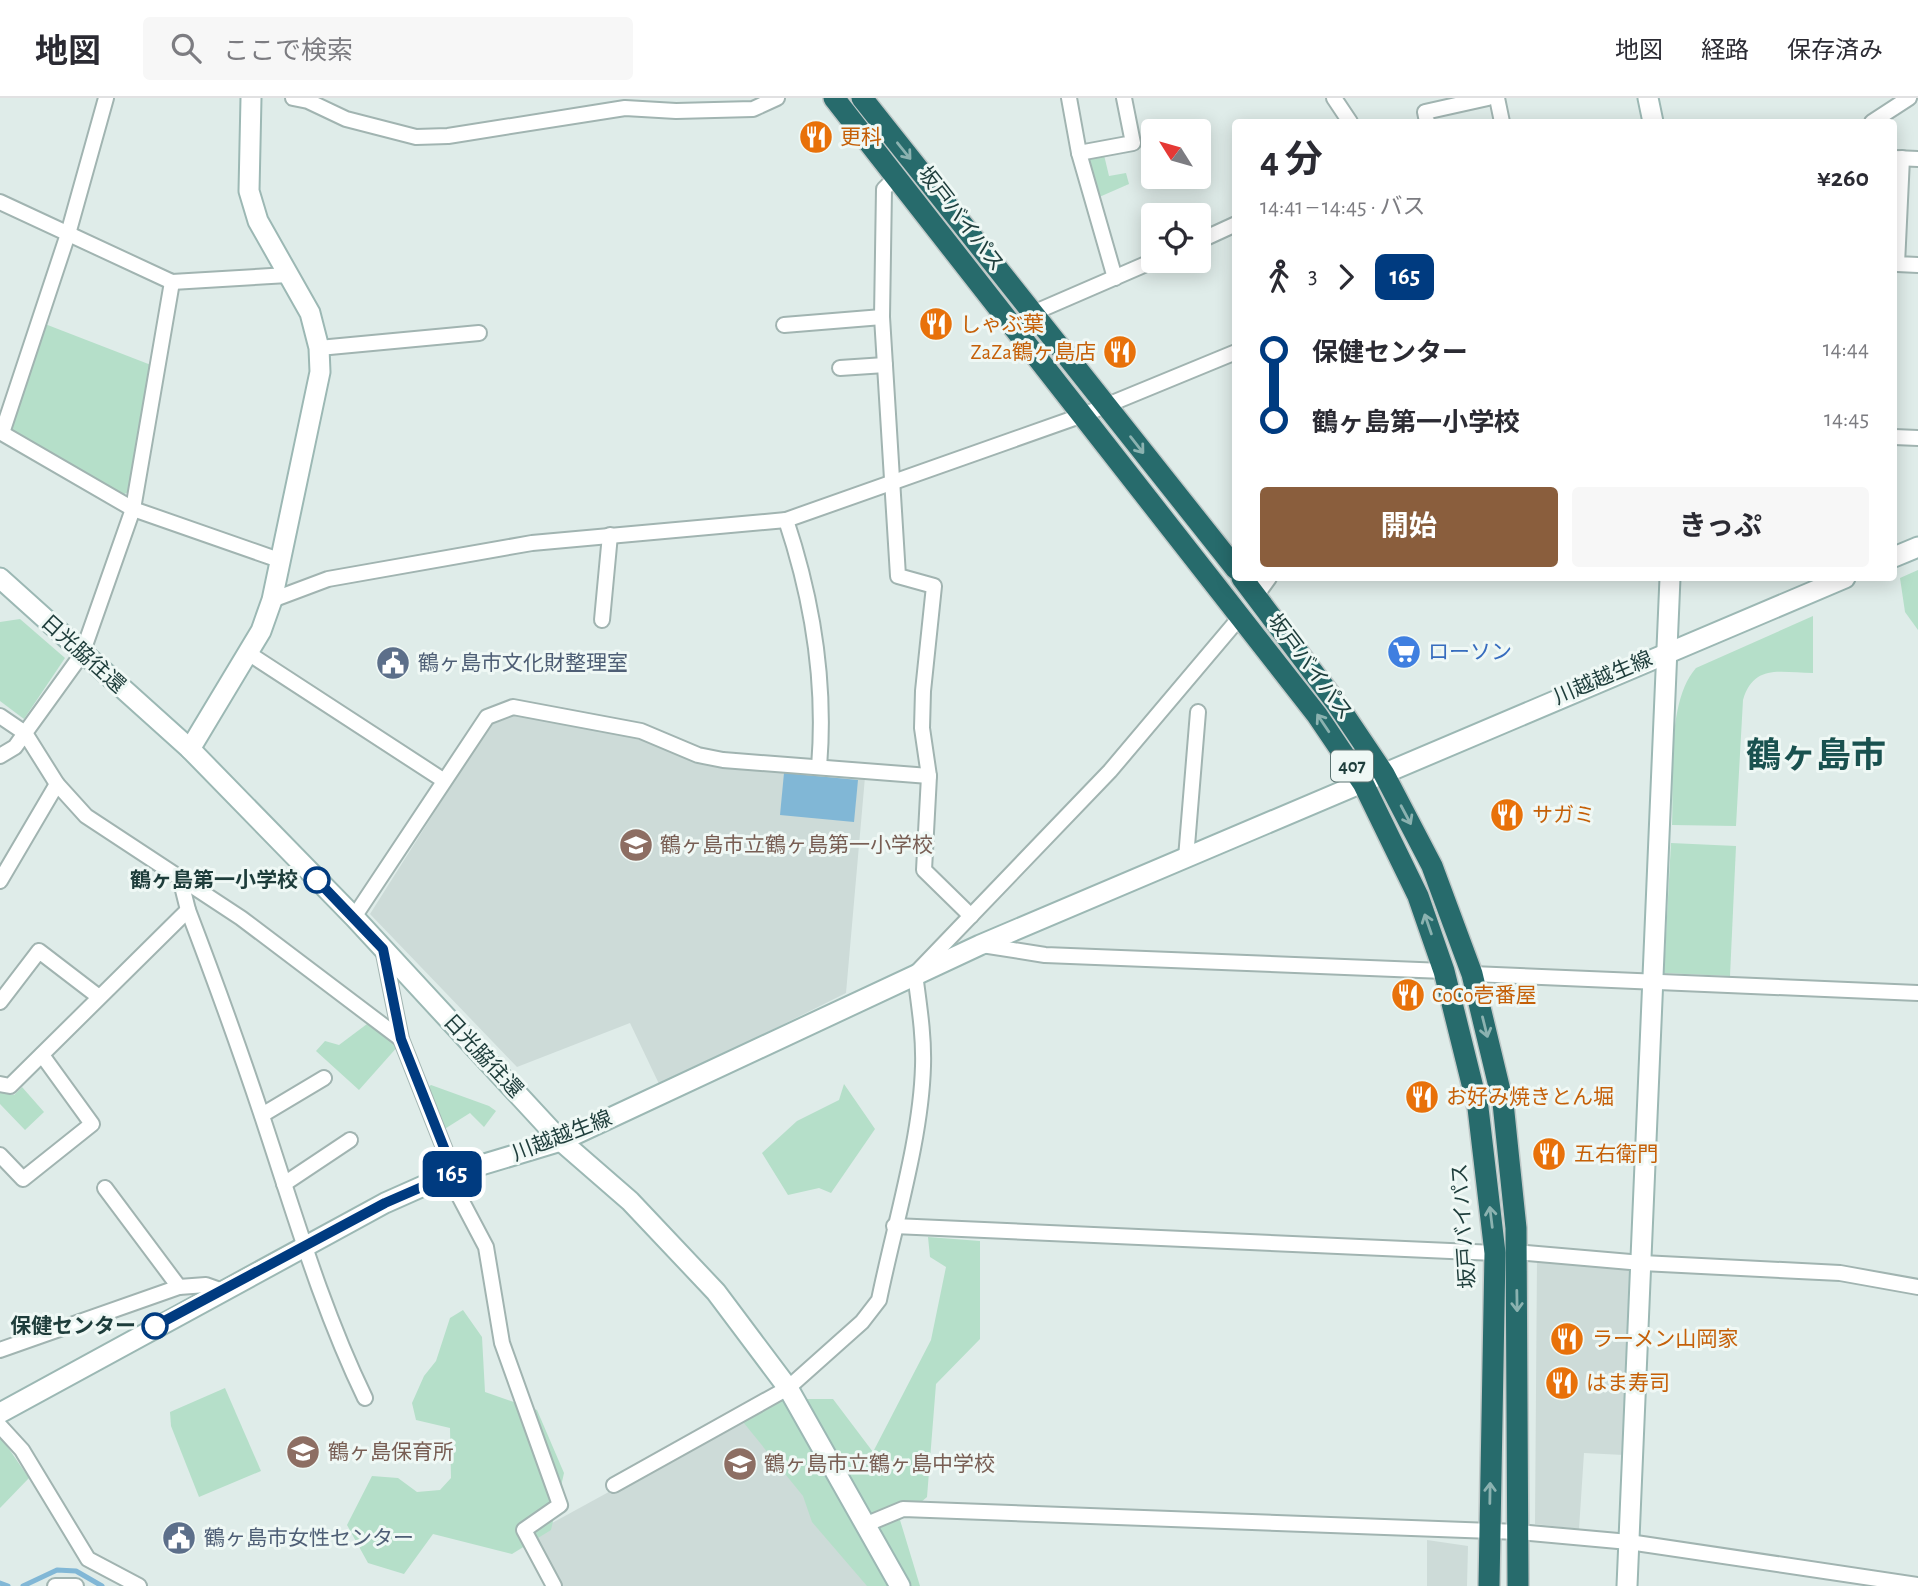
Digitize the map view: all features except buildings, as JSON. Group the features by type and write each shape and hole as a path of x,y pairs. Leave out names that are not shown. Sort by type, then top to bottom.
{"highway":[{"name":"坂戸バイパス","path":"834,98 1317,715 1363,783 1418,896 1444,971 1478,1108 1506,1252 1489,1532 1489,1586"},
{"name":"坂戸バイパス","path":"862,98 1232,564"},
{"name":"坂戸バイパス","path":"1244,581 1337,704 1384,774 1432,866 1472,974 1503,1103 1506,1252 1519,1532 1518,1586"}],"street":[{"path":"106,98 68,234 1,433 133,509 282,561"},
{"path":"190,748 248,653 272,600 320,372 319,348 310,313 258,221 249,191 251,98"},
{"path":"293,98 308,101 346,119 416,137 448,135 625,108 676,111 753,109 778,98"},
{"path":"1069,98 1079,153 1115,278"},
{"path":"1079,153 1133,143 1125,98"},
{"path":"1334,98 1348,119"},
{"path":"1426,119 1425,113 1488,98"},
{"path":"1497,98 1501,119"},
{"path":"1648,98 1652,119"},
{"path":"1877,119 1909,98"},
{"path":"1918,159 1898,158 1897,264 1918,265"},
{"path":"896,177 884,189 882,317 898,576 934,586 923,691 922,728 929,776 925,870 971,916"},
{"path":"0,202 172,282 288,275"},
{"path":"1211,235 1232,226"},
{"path":"1033,313 1141,266"},
{"path":"0,756 15,747 82,654 133,509 172,282"},
{"path":"784,325 882,317"},
{"path":"319,348 479,332"},
{"path":"272,600 328,579 532,543 786,520 1083,415 1232,354"},
{"path":"840,368 885,365"},
{"path":"1897,437 1918,438"},
{"path":"786,520 803,573 823,716 819,766"},
{"path":"602,620 610,535"},
{"path":"1897,556 1918,547"},
{"name":"日光脇往還","path":"0,578 190,748 354,917 561,1141 630,1201 716,1292 788,1388 900,1586"},
{"path":"1256,596 1267,581"},
{"path":"1627,1586 1670,581"},
{"name":"川越越生線","path":"0,1413 302,1246 451,1174 561,1141 980,945 1668,650 1837,581"},
{"path":"614,1485 788,1388 862,1322 879,1300 918,1115 923,1066 921,1017 915,974 1111,771 1241,615"},
{"path":"248,653 443,780"},
{"path":"354,917 487,717 513,707 641,731 698,755 723,760 929,776"},
{"path":"1186,858 1198,712"},
{"path":"0,716 25,733 57,784 86,816 241,918 401,1039"},
{"path":"2,872 57,784"},
{"path":"180,878 188,910 262,1115 302,1246 346,1359 365,1398"},
{"path":"0,1084 10,1087 188,910"},
{"path":"980,945 1045,955 1444,971"},
{"path":"383,949 401,1039 451,1174 486,1247 502,1343 560,1505 524,1530 554,1586"},
{"path":"0,1002 38,951 99,997"},
{"path":"1472,974 1918,993"},
{"path":"0,1155 23,1179 92,1124 42,1055"},
{"path":"262,1115 324,1078"},
{"path":"284,1184 350,1140"},
{"path":"105,1188 179,1287"},
{"path":"894,1226 1506,1252 1642,1263 1840,1273 1918,1287"},
{"path":"0,1349 179,1287 206,1285 220,1290"},
{"path":"0,1426 22,1450 88,1559 139,1586"},
{"path":"867,1524 903,1509 1519,1532 1629,1542 1918,1585"},
{"path":"55,1586 76,1586"}],"shaded area":[{"name":"鶴ヶ島市立鶴ヶ島第一小学校","path":"514,715 640,735 695,761 865,777 846,993 660,1086 630,1023 517,1067 370,914 489,726"},
{"path":"1537,1259 1615,1263 1615,1269 1630,1269 1624,1455 1584,1453 1579,1529 1535,1524"},
{"name":"鶴ヶ島市立鶴ヶ島中学校","path":"786,1395 885,1586 560,1586 532,1534"},
{"path":"1427,1540 1468,1546 1467,1586 1427,1586"}],"green space":[{"path":"1104,155 1109,176 1126,173 1129,184 1097,198 1087,163 1091,158"},
{"path":"45,324 151,365 130,491 121,496 8,432"},
{"path":"1918,570 1918,630 1905,612 1900,578"},
{"path":"1813,616 1813,673 1780,672 1762,675 1754,680 1743,700 1736,826 1672,825 1676,721 1686,683 1696,668"},
{"path":"20,619 65,658 24,719 0,701 0,622"},
{"path":"1671,843 1736,846 1730,976 1664,973"},
{"path":"371,1021 399,1045 359,1090 316,1051 325,1041 339,1045"},
{"path":"844,1084 875,1129 831,1193 819,1188 788,1195 762,1153 797,1121 839,1100"},
{"path":"431,1085 496,1111 484,1127 470,1113 443,1130 428,1087"},
{"path":"22,1087 44,1112 25,1130 0,1104 0,1092 14,1095"},
{"path":"928,1237 980,1241 980,1339 936,1384 927,1497 900,1520 920,1586 867,1586 812,1522 803,1496 739,1417 781,1387 803,1399 833,1399 873,1452 931,1340 946,1267 930,1257"},
{"path":"463,1310 482,1337 485,1392 537,1410 564,1473 551,1530 512,1554 433,1534 404,1574 368,1563 347,1525 372,1476 398,1478 417,1492 440,1490 451,1478 450,1428 416,1420 412,1403 424,1376 436,1361 450,1318"},
{"path":"225,1388 261,1471 199,1497 171,1426 170,1412"},
{"path":"0,1436 29,1478 0,1508"}],"water":[{"path":"784,773 858,780 854,822 780,815"}],"waterway":[{"path":"23,1586 57,1570 76,1571 102,1586"},
{"path":"0,1583 8,1586"}],"bus line":[{"name":"165","path":"155,1326 385,1203 454,1173 401,1039 383,949 317,880"}],"place":[{"name":"更科","path":"816,137"},
{"name":"しゃぶ葉","path":"936,324"},
{"name":"ZaZa鶴ヶ島店","path":"1120,352"},
{"name":"ローソン","path":"1404,652"},
{"name":"鶴ヶ島市文化財整理室","path":"393,663"},
{"name":"サガミ","path":"1507,815"},
{"name":"鶴ヶ島市立鶴ヶ島第一小学校","path":"636,845"},
{"name":"鶴ヶ島第一小学校","path":"317,880"},
{"name":"CoCo壱番屋","path":"1408,995"},
{"name":"お好み焼きとん堀","path":"1422,1097"},
{"name":"五右衛門","path":"1549,1154"},
{"name":"保健センター","path":"155,1326"},
{"name":"ラーメン山岡家","path":"1567,1339"},
{"name":"はま寿司","path":"1562,1383"},
{"name":"鶴ヶ島保育所","path":"303,1452"},
{"name":"鶴ヶ島市立鶴ヶ島中学校","path":"740,1464"},
{"name":"鶴ヶ島市女性センター","path":"179,1538"}],"district":[{"name":"鶴ヶ島市","path":"1816,756"}]}
